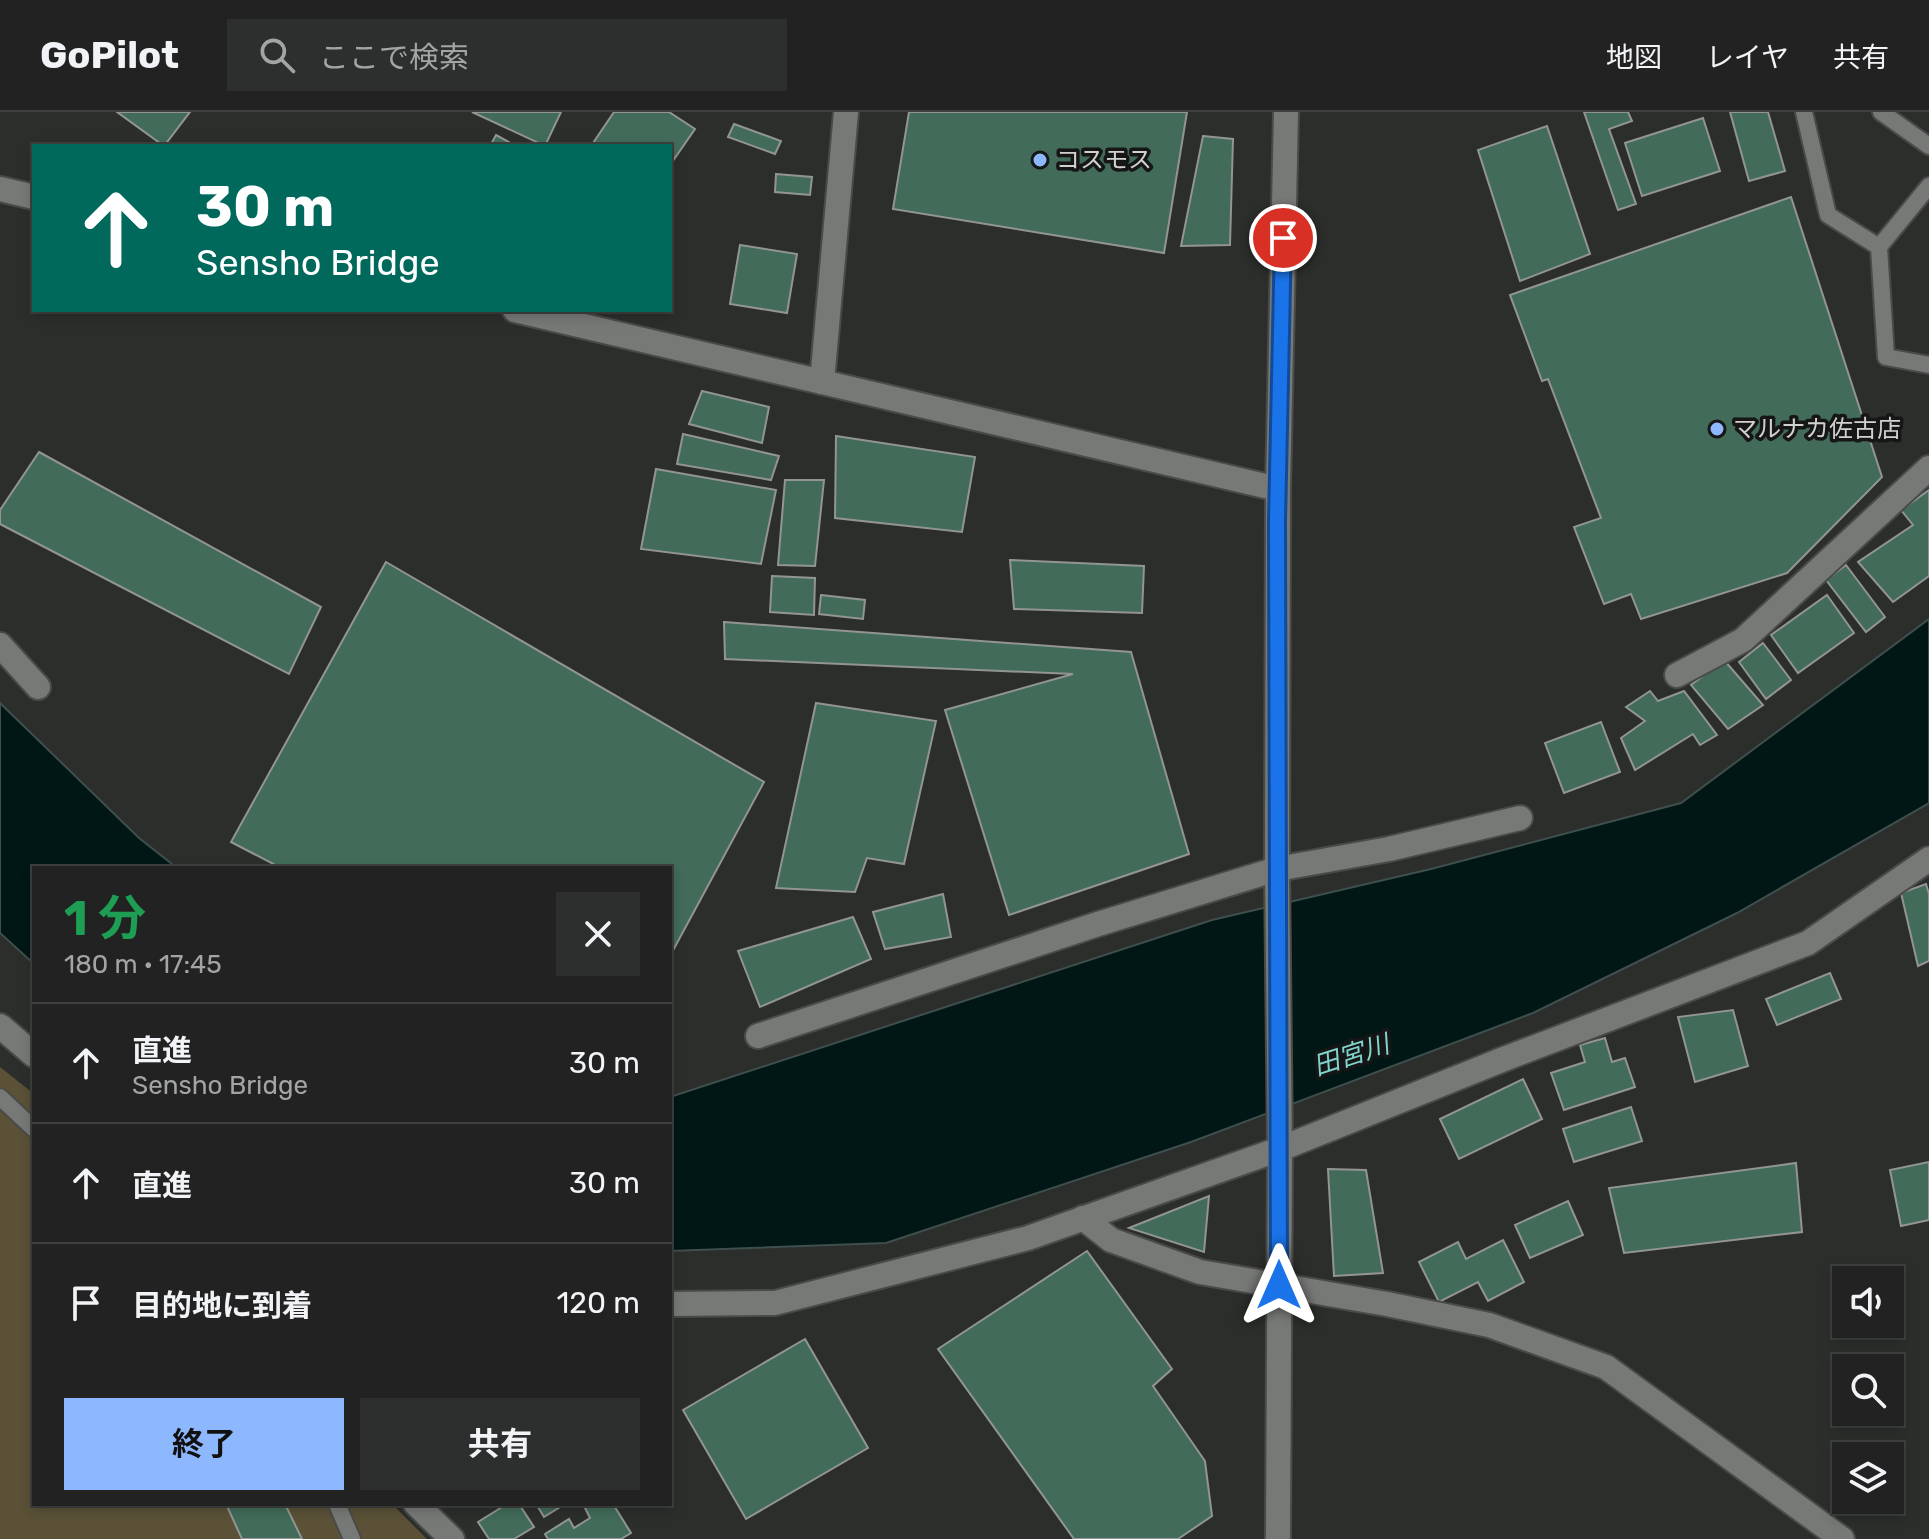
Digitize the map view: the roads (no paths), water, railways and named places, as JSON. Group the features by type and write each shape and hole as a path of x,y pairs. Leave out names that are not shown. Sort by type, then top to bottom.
{"street":[{"path":"822,382 846,112"},
{"path":"1278,1539 1278,489 1286,112"},
{"path":"0,189 32,197"},
{"path":"524,312 1278,489"},
{"path":"1677,675 1743,640 1929,468"},
{"path":"0,645 38,687"},
{"path":"758,1036 1098,924 1277,869 1389,849 1520,818"},
{"path":"672,1304 775,1303 1028,1238 1280,1149 1547,1042 1808,943 1929,859"},
{"path":"0,1026 32,1053"},
{"path":"1083,1218 1111,1240 1200,1272 1489,1325 1606,1367 1842,1539"},
{"path":"418,1506 452,1539"}],"lane":[{"path":"1804,112 1828,215 1879,247"},
{"path":"1881,112 1929,146"},
{"path":"1929,186 1879,247 1886,357 1929,365"},
{"path":"0,1097 32,1127"},
{"path":"338,1506 352,1539"}],"water":[{"name":"田宮川","path":"1929,619 1929,803 1737,913 1533,1013 1191,1142 886,1243 672,1251 672,1096 1212,920 1431,869 1681,803"},
{"path":"0,703 139,838 174,866 32,866 32,962 0,933"}],"place":[{"name":"コスモス","path":"1040,160"},
{"name":"マルナカ佐古店","path":"1717,429"}]}
